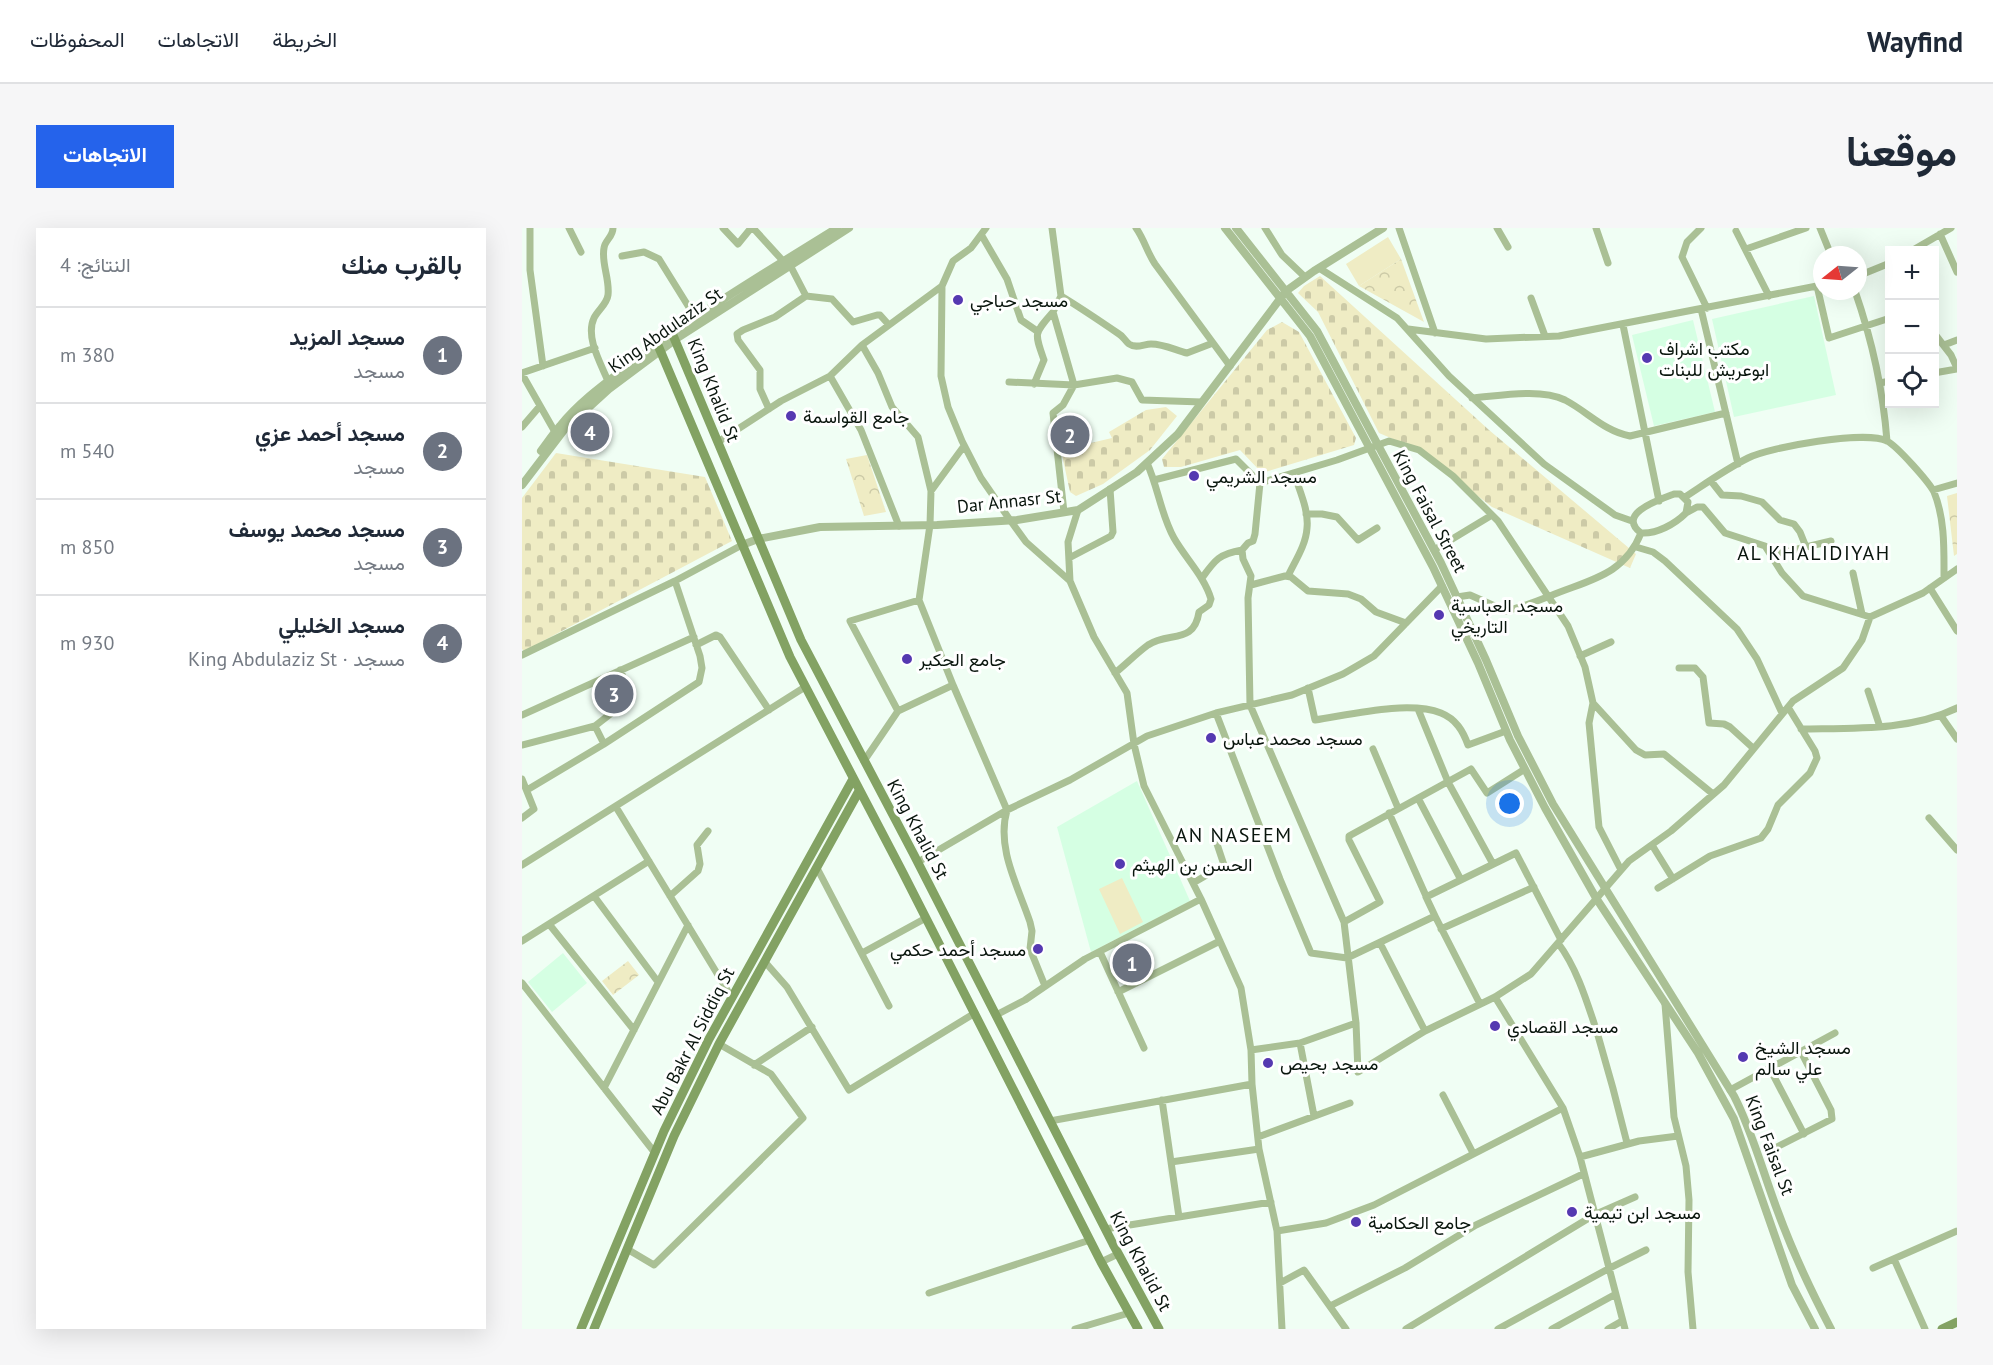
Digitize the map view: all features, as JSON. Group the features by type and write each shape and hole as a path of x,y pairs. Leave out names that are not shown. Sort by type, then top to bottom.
{"main road":[{"name":"King Khalid St","path":"674,336 801,640 918,862 1105,1229 1159,1329"},
{"name":"King Khalid St","path":"659,346 790,657 1101,1262 1138,1329"},
{"name":"Abu Bakr Al Siddiq St","path":"581,1329 655,1153 709,1039 852,779"},
{"name":"Abu Bakr Al Siddiq St","path":"594,1329 674,1136 719,1044 859,791"},
{"path":"1942,1329 1957,1322"}],"street":[{"path":"530,228 530,270 543,366"},
{"path":"569,228 580,252"},
{"path":"608,381 595,348 591,328 592,320 608,297 603,252 604,245 613,234 613,228"},
{"path":"723,228 738,244 752,228 787,263 806,296"},
{"name":"King Abdulaziz St","path":"522,476 555,432 576,409 608,381 837,228"},
{"name":"King Abdulaziz St","path":"674,336 695,317 849,228"},
{"path":"986,228 971,248 953,261 942,286 942,376 948,406 964,446 981,478 1010,520 1026,542 1070,581"},
{"path":"1034,384 1044,360 1037,332 1053,312 1061,296 1052,228"},
{"path":"1136,228 1155,264 1230,366"},
{"path":"1225,228 1284,295"},
{"name":"King Faisal Street","path":"1236,228 1284,295 1317,331 1372,447 1434,550 1486,660 1518,736 1553,804 1604,889"},
{"path":"1265,228 1282,255 1305,277"},
{"path":"1399,228 1435,333"},
{"path":"1497,228 1508,247"},
{"path":"1596,228 1608,263"},
{"path":"1701,228 1687,242 1682,257 1704,309 1738,464"},
{"path":"1746,249 1804,228"},
{"path":"1820,228 1827,246"},
{"path":"1920,246 1950,228"},
{"name":"Dar Annasr St","path":"742,546 758,539 820,527 930,525 1010,520 1078,510 1137,472 1178,434 1284,295 1305,277 1377,229"},
{"path":"1736,231 1769,296"},
{"path":"1940,234 1957,272"},
{"path":"982,236 1007,279 1021,320 1037,332"},
{"path":"622,256 644,252 659,259 695,317"},
{"path":"1867,272 1885,265"},
{"path":"1319,268 1397,318 1449,376 1544,464 1615,515 1632,521"},
{"path":"718,442 769,409 830,376 862,345 942,286"},
{"path":"1408,329 1486,339 1559,336 1813,287"},
{"path":"769,409 760,389 760,370 738,340 737,334 775,317 806,296 832,299 854,322 880,315 889,325"},
{"path":"1061,296 1091,314 1111,330 1121,334 1129,344 1161,345 1187,353 1213,343"},
{"path":"1531,298 1545,336"},
{"path":"1822,300 1829,338 1885,320"},
{"path":"1858,300 1867,326 1880,383 1887,441"},
{"path":"1053,312 1074,385 1063,405 1053,413 1064,512"},
{"path":"1623,325 1659,501"},
{"path":"1939,338 1957,368 1939,372"},
{"path":"1944,345 1957,340"},
{"path":"862,345 878,373 892,407 918,438 931,491 930,525 919,600 1007,810 1003,824 1005,850 1030,922 1032,931 1030,949 1045,986"},
{"name":"King Abdulaziz St","path":"522,485 564,430 659,346"},
{"path":"555,432 522,374 595,348"},
{"path":"830,376 861,430 899,526"},
{"path":"1009,382 1074,385 1117,378 1132,382 1142,400 1202,402"},
{"path":"1880,383 1885,382"},
{"path":"1472,398 1513,395 1554,396 1565,400 1616,434 1630,436 1726,414"},
{"path":"522,427 540,406"},
{"path":"1685,497 1749,458 1796,445 1837,439 1879,438 1898,449 1933,490 1944,538 1944,578"},
{"path":"1260,483 1389,441 1419,450 1453,476 1498,521 1550,596 1568,626 1580,656 1593,703 1589,723 1599,827 1621,870"},
{"path":"931,491 964,446"},
{"name":"King Faisal St","path":"1372,447 1442,586 1525,769 1596,898 1698,1053 1734,1119 1792,1285 1813,1328"},
{"path":"1154,480 1236,459 1260,483"},
{"path":"1115,673 1149,644 1184,635 1194,628 1198,624 1199,612 1209,605 1211,599 1202,578 1175,540 1165,520 1147,463"},
{"path":"1288,576 1303,545 1307,528 1306,514 1294,473"},
{"path":"1711,481 1722,495 1755,499 1768,506 1780,520 1794,524 1806,547"},
{"path":"1202,578 1222,554 1242,550 1253,541 1260,483"},
{"path":"1933,490 1957,483"},
{"path":"1069,558 1111,536 1113,532 1110,489"},
{"path":"1686,513 1688,502 1685,497 1674,494 1640,510 1633,516 1632,521 1641,533 1655,532 1697,507 1702,507 1725,533 1765,546 1782,573 1803,596 1870,617 1923,593 1957,569"},
{"path":"1078,510 1068,542 1070,581 1094,637 1127,693 1134,744 1144,786 1201,899 1241,988 1251,1050 1259,1149 1277,1231 1282,1329"},
{"path":"1306,514 1336,517 1358,540 1377,528"},
{"path":"1434,550 1492,515"},
{"path":"1457,597 1470,595 1506,611 1530,604 1608,574 1636,547 1641,533"},
{"path":"1772,555 1832,541"},
{"path":"522,654 675,581 742,546"},
{"path":"1636,547 1653,552 1665,561 1737,629 1757,659 1785,710 1815,751 1817,758 1804,780 1778,805 1768,829 1761,838 1710,856 1658,888"},
{"path":"1242,550 1251,576 1248,598 1250,705 1344,922 1356,1023 1358,1072 1425,1031 1495,997 1532,974 1629,861 1671,831 1724,784 1793,701 1843,668 1862,640 1870,617"},
{"path":"1853,573 1862,614"},
{"path":"1288,576 1308,591 1348,594 1361,599 1376,612 1406,623"},
{"path":"1251,585 1288,576"},
{"path":"527,790 604,744 699,682 702,668 675,581"},
{"path":"918,862 1007,810 1070,780 1147,736 1216,713 1292,695 1343,674 1374,656 1442,586"},
{"path":"1930,588 1957,632"},
{"path":"898,711 850,621 919,600"},
{"path":"522,715 620,670 716,635 720,637 769,710"},
{"path":"1580,656 1611,642"},
{"path":"1679,668 1695,668 1703,677 1709,723 1724,724 1730,727 1753,748"},
{"path":"522,745 595,726 632,697 620,670"},
{"path":"864,761 898,711 953,685"},
{"path":"522,865 805,687"},
{"path":"1308,688 1315,720 1382,710 1418,709 1441,713 1452,719 1464,733 1468,745 1506,731"},
{"path":"1868,691 1880,727"},
{"path":"1593,703 1636,750 1645,755 1664,754 1713,794"},
{"path":"1801,729 1880,727 1941,716 1957,708"},
{"path":"1418,709 1448,782 1493,864"},
{"path":"1216,713 1311,953 1347,958 1435,916"},
{"path":"1941,716 1957,740"},
{"path":"595,726 604,744"},
{"path":"1373,749 1398,808"},
{"path":"1344,922 1380,902 1348,836 1471,769 1487,793 1525,769"},
{"path":"522,778 534,809 522,819"},
{"path":"1418,798 1461,880"},
{"path":"616,807 732,998"},
{"path":"1389,813 1435,916 1480,1004"},
{"path":"1929,819 1957,849"},
{"path":"670,896 698,871 700,864 697,845 708,831"},
{"path":"1193,883 1224,865 1216,841"},
{"path":"1652,845 1673,879"},
{"path":"1426,896 1516,853 1582,989 1609,1072 1627,1143"},
{"path":"522,941 649,861"},
{"path":"817,868 889,1006"},
{"path":"1442,929 1534,887"},
{"name":"King Faisal St","path":"1604,889 1746,1119 1777,1211 1804,1277 1831,1329"},
{"path":"594,896 658,982"},
{"path":"996,1015 1025,1000 1100,952 1201,899"},
{"path":"862,953 926,918"},
{"path":"549,924 634,1030"},
{"path":"603,1088 688,925"},
{"path":"1118,992 1220,941"},
{"path":"1380,942 1425,1031"},
{"path":"1100,952 1144,1048"},
{"path":"765,962 787,987 849,1090 975,1013"},
{"path":"522,983 655,1153"},
{"path":"1495,997 1563,1108 1580,1157 1623,1325 1608,1329"},
{"path":"1665,1002 1674,1117 1686,1166 1689,1200 1688,1272 1693,1329"},
{"path":"1251,1050 1300,1043 1356,1023"},
{"path":"754,1065 812,1027"},
{"path":"1730,1090 1835,1033"},
{"path":"1300,1043 1314,1116"},
{"path":"627,1249 654,1265 803,1118 771,1074 719,1044"},
{"path":"1769,1151 1829,1122 1833,1116 1801,1052"},
{"path":"1770,1069 1804,1134"},
{"path":"1050,1120 1252,1084"},
{"path":"1443,1095 1473,1153"},
{"path":"1162,1100 1179,1216"},
{"path":"1258,1137 1350,1103"},
{"path":"1277,1231 1326,1223 1374,1205 1563,1108"},
{"path":"1580,1157 1627,1143 1678,1136"},
{"path":"1171,1162 1259,1149"},
{"path":"1330,1306 1405,1268 1476,1225 1583,1174"},
{"path":"1406,1329 1594,1215 1635,1197"},
{"path":"1105,1229 1271,1202"},
{"path":"1873,1268 1957,1232"},
{"path":"929,1293 1090,1240"},
{"path":"1498,1329 1646,1250"},
{"path":"1101,1262 1118,1254"},
{"path":"1894,1259 1925,1329"},
{"path":"1280,1283 1304,1270 1346,1329"},
{"path":"1551,1329 1614,1294"},
{"path":"1075,1329 1129,1313"}],"shaded area":[{"path":"1813,296 1836,395 1734,417 1712,319"},
{"path":"1693,320 1715,412 1654,426 1632,335"},
{"name":"الحسن بن الهيثم","path":"1137,781 1190,901 1091,952 1057,827"},
{"path":"563,953 587,983 552,1012 528,982"}],"green space":[{"path":"1388,237 1401,259 1359,286 1346,264"},
{"path":"1401,259 1424,322 1359,286"},
{"path":"1320,276 1489,430 1636,554 1630,568 1492,507 1419,450 1379,433 1318,312 1298,293 1304,286"},
{"path":"1282,322 1299,332 1356,438 1354,445 1262,473 1240,450 1181,467 1164,467 1162,459 1267,330"},
{"path":"1166,407 1177,416 1150,450 1103,484 1076,496 1070,492 1061,450 1112,438 1109,432 1146,410"},
{"path":"556,453 705,477 732,541 524,651 522,649 522,498"},
{"path":"867,455 886,512 864,516 846,459"},
{"path":"1957,493 1957,554 1954,556 1947,496"},
{"path":"1122,878 1143,922 1120,934 1099,889"},
{"path":"628,961 639,975 613,995 602,981"}],"place":[{"name":"مسجد حباجي","path":"958,300"},
{"name":"مكتب اشراف ابوعريش للبنات","path":"1647,358"},
{"name":"جامع القواسمة","path":"791,416"},
{"name":"مسجد الخليلي","path":"590,432"},
{"name":"مسجد أحمد عزي","path":"1070,435"},
{"name":"مسجد الشريمي","path":"1194,476"},
{"name":"مسجد العباسية التاريخي","path":"1439,615"},
{"name":"جامع الحكير","path":"907,659"},
{"name":"مسجد محمد يوسف","path":"614,694"},
{"name":"مسجد محمد عباس","path":"1211,738"},
{"name":"الحسن بن الهيثم","path":"1120,864"},
{"name":"مسجد أحمد حكمي","path":"1038,949"},
{"name":"مسجد المزيد","path":"1132,963"},
{"name":"مسجد القصادي","path":"1495,1026"},
{"name":"مسجد الشيخ علي سالم","path":"1743,1057"},
{"name":"مسجد بحيص","path":"1268,1063"},
{"name":"مسجد ابن تيمية","path":"1572,1212"},
{"name":"جامع الحكامية","path":"1356,1222"}],"district":[{"name":"AL KHALIDIYAH","path":"1814,553"},
{"name":"AN NASEEM","path":"1234,835"}]}
